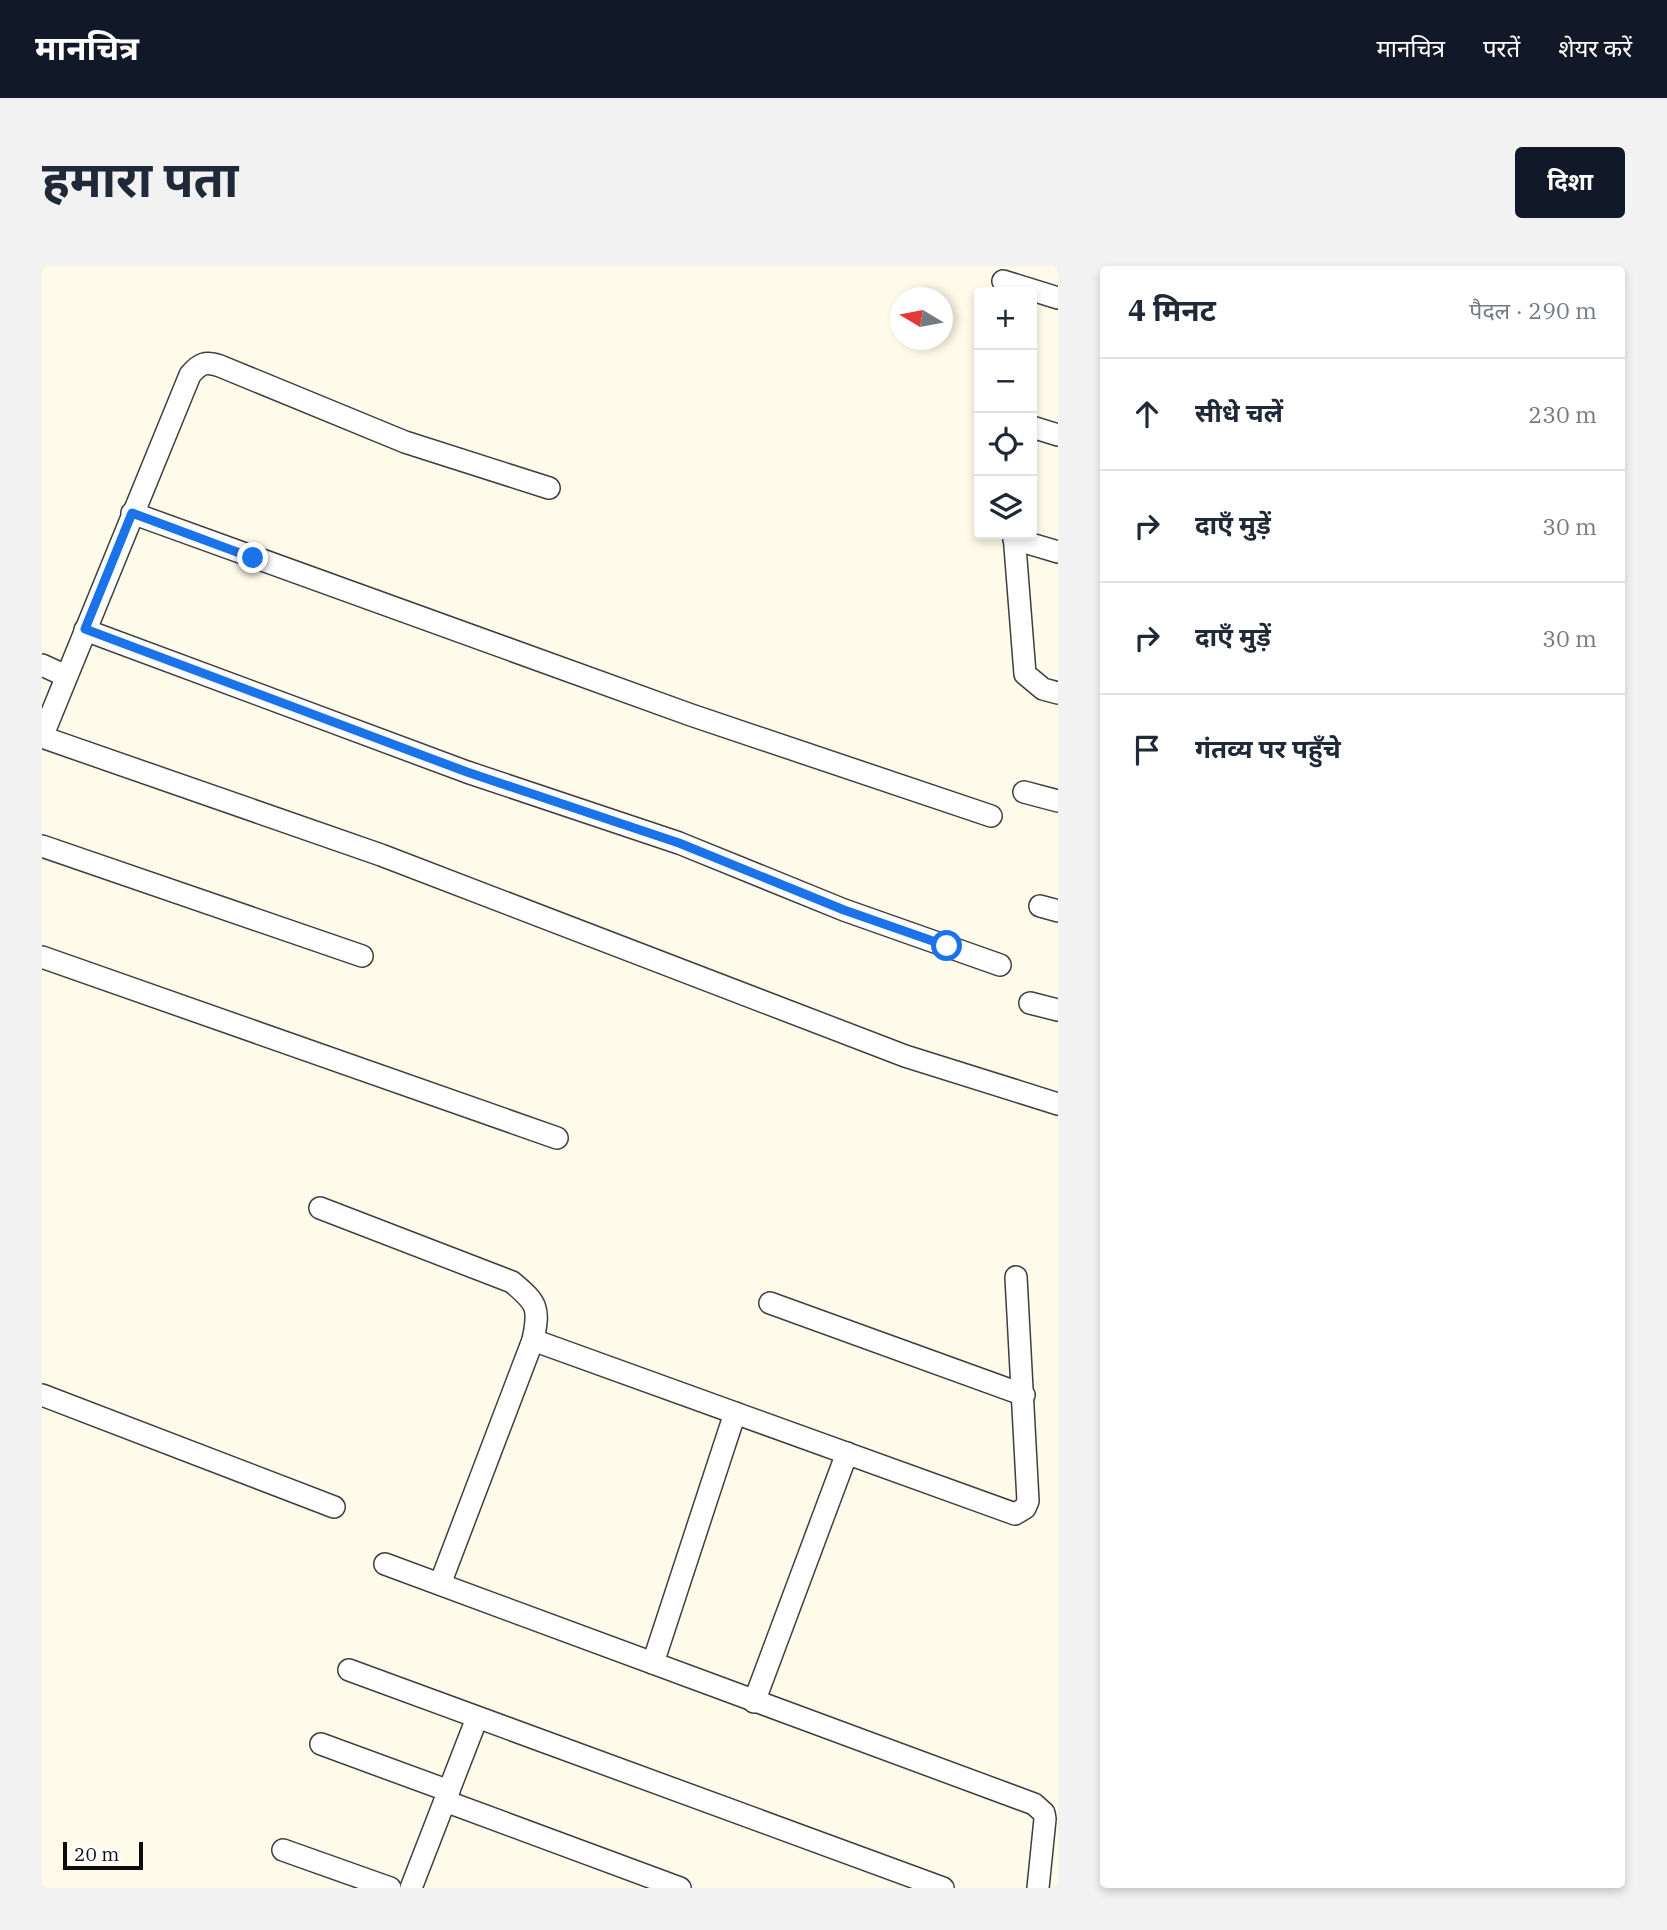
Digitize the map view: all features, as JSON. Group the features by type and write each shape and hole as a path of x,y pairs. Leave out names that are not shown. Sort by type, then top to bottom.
{"street":[{"path":"1003,280 1058,298"},
{"path":"549,488 405,442 208,362 198,365 190,374 42,737 393,859 905,1056 1058,1104"},
{"path":"1037,429 1058,435"},
{"path":"132,513 679,710 991,816"},
{"path":"1014,539 1026,674 1043,689 1058,693"},
{"path":"1022,539 1058,552"},
{"path":"85,629 467,772 679,843 844,910 1000,965"},
{"path":"42,665 66,676"},
{"path":"1024,792 1058,801"},
{"path":"42,846 362,956"},
{"path":"42,957 557,1138"},
{"path":"1030,1003 1058,1010"},
{"path":"320,1208 512,1282 533,1299 538,1315 533,1340 440,1584"},
{"path":"533,1340 1015,1514 1025,1508 1028,1501 1016,1277"},
{"path":"770,1303 1024,1395"},
{"path":"42,1395 334,1507"},
{"path":"653,1663 735,1413"},
{"path":"754,1702 847,1453"},
{"path":"384,1564 754,1702 1049,1804 1038,1888"},
{"path":"349,1670 943,1888"},
{"path":"411,1888 477,1718"},
{"path":"321,1744 680,1888"},
{"path":"283,1850 390,1888"}],"route":[{"path":"253,558 132,513 85,629 467,772 679,843 844,910 947,946"}]}
